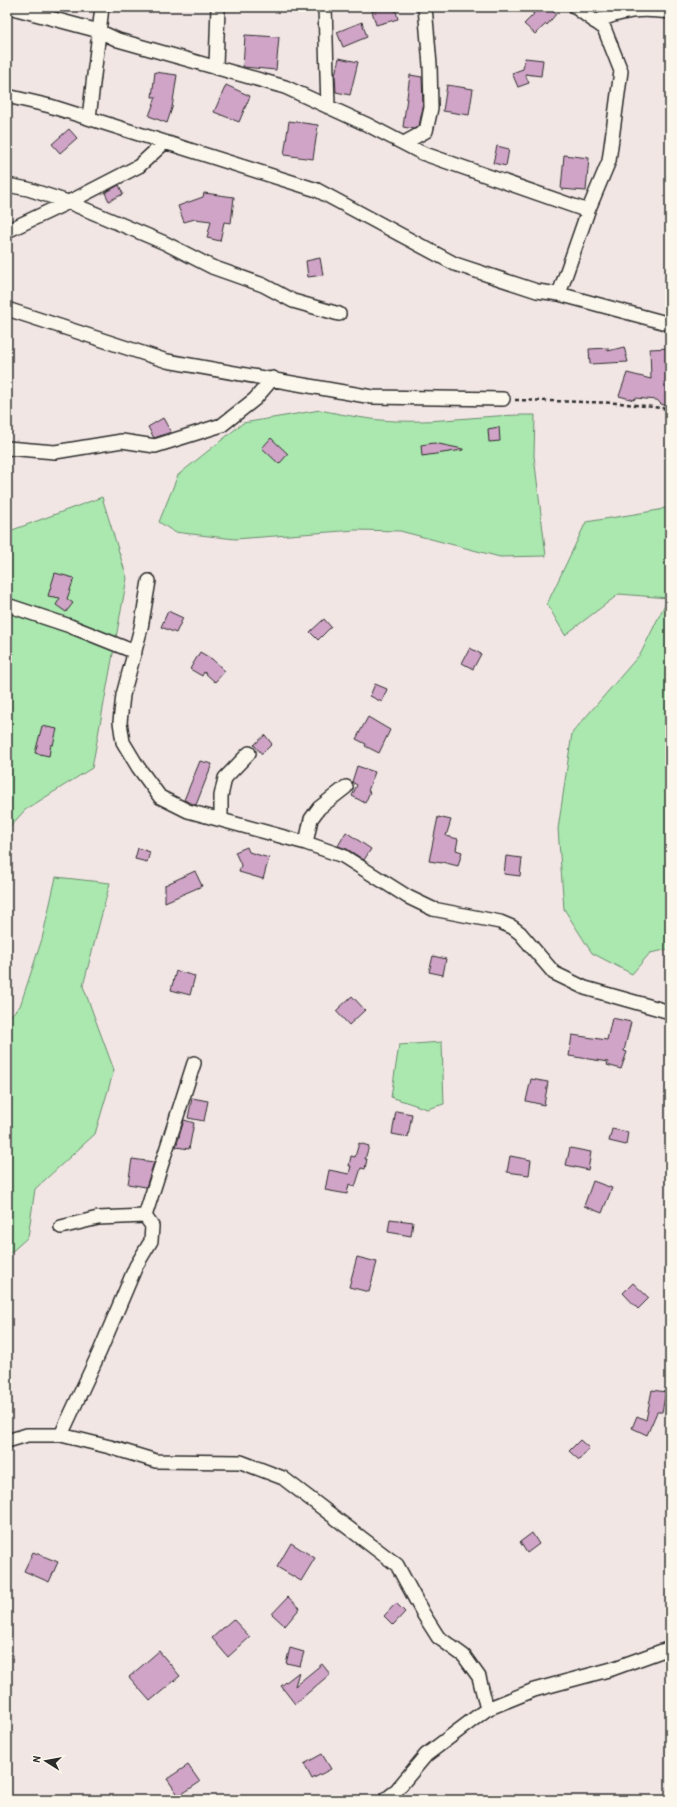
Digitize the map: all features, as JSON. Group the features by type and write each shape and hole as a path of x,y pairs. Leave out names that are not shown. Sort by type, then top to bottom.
{"street":[{"path":"9,7 99,30 118,40 216,66 285,87 422,153 588,211"},
{"path":"89,118 102,7"},
{"path":"216,66 218,7"},
{"path":"325,7 328,107"},
{"path":"404,143 426,131 432,108 425,7"},
{"path":"559,294 588,211 609,162 621,71 604,28 575,7"},
{"path":"595,22 618,12 649,9 670,12"},
{"path":"7,96 50,106 317,190 455,264 537,291 559,294 670,324"},
{"path":"7,231 139,166 165,142"},
{"path":"7,185 68,202 165,243 212,266 263,285 293,300 339,314"},
{"path":"7,309 167,361 372,396 503,399"},
{"path":"7,448 55,452 122,441 155,446 222,425 255,399 273,378"},
{"path":"149,581 141,628 123,695 120,722 123,742 138,767 160,797 188,811 306,843 343,856 408,897 433,909 500,922 512,927 520,933 554,973 585,988 670,1012"},
{"path":"10,606 70,626 135,652"},
{"path":"221,820 221,796 225,778 249,753"},
{"path":"306,843 311,819 319,808 346,787"},
{"path":"145,1216 194,1063"},
{"path":"61,1226 98,1218 145,1216"},
{"path":"61,1435 100,1351 136,1266 151,1241 152,1226 145,1216"},
{"path":"7,1441 27,1435 61,1435 110,1447 156,1461 241,1462 283,1478 397,1565 424,1615 438,1637 464,1656 480,1677 487,1709"},
{"path":"385,1800 395,1792 426,1755 487,1709 534,1690 612,1669 670,1648"}],"path":[{"path":"503,399 620,404 670,409"}],"green space":[{"path":"320,410 395,421 430,421 535,415 534,456 546,556 500,557 400,531 356,530 235,539 174,532 159,522 178,475 243,423"},
{"path":"102,497 127,578 92,768 25,810 7,830 7,532"},
{"path":"670,506 670,949 650,953 632,974 592,953 564,909 558,829 572,733 641,653 668,598 619,594 565,635 547,604 586,522 659,510"},
{"path":"56,877 110,883 83,986 114,1070 95,1134 35,1189 28,1237 7,1256 7,1019 20,1006 42,939"},
{"path":"442,1042 444,1104 427,1109 391,1097 399,1045"}],"building":[{"path":"377,7 395,7 398,19 376,25 372,11 378,10"},
{"path":"525,7 548,7 556,14 547,25 546,24 535,34 524,24 534,14"},
{"path":"362,22 367,37 343,47 337,32"},
{"path":"245,35 279,37 276,70 243,67"},
{"path":"339,58 358,62 350,95 336,92 335,75"},
{"path":"525,58 543,60 541,76 525,74 529,83 518,87 512,73 523,69"},
{"path":"155,72 177,75 172,108 167,123 149,116 156,97 152,97"},
{"path":"410,75 422,77 423,107 419,126 414,129 403,127"},
{"path":"226,85 250,96 239,122 214,112"},
{"path":"447,85 473,89 469,115 443,111"},
{"path":"289,121 318,125 313,159 284,155"},
{"path":"69,129 77,138 60,153 52,144"},
{"path":"497,146 509,149 506,166 493,163"},
{"path":"564,155 589,158 586,191 561,189"},
{"path":"119,185 123,194 109,201 105,193"},
{"path":"204,193 234,197 231,223 224,222 220,241 207,238 211,221 195,219 184,222 178,206 203,197"},
{"path":"320,258 323,275 308,277 306,261"},
{"path":"624,347 628,362 590,364 589,349 608,348 608,351"},
{"path":"670,348 670,407 661,404 657,400 635,398 634,400 619,396 627,373 651,379 650,349"},
{"path":"163,418 171,432 154,438 148,427"},
{"path":"499,427 500,441 489,442 488,429"},
{"path":"271,438 288,454 279,464 262,448"},
{"path":"434,443 463,450 422,456 421,445"},
{"path":"55,573 74,578 67,599 73,603 66,612 56,605 60,598 48,596"},
{"path":"168,611 183,618 176,633 161,627"},
{"path":"324,619 331,627 318,640 310,632"},
{"path":"470,648 481,654 473,669 462,663"},
{"path":"200,652 212,659 225,671 215,682 204,672 202,676 190,669"},
{"path":"375,684 387,689 382,702 370,696"},
{"path":"368,717 390,730 379,753 365,746 366,744 356,739"},
{"path":"42,726 57,729 53,745 51,744 49,756 35,753"},
{"path":"265,735 272,744 262,754 254,745"},
{"path":"200,761 212,764 196,805 184,800"},
{"path":"357,766 375,772 368,791 370,792 365,803 352,796 357,785 352,782"},
{"path":"438,817 451,820 446,836 458,839 456,850 462,852 458,866 442,862 429,861"},
{"path":"346,832 371,849 364,860 347,849 338,846"},
{"path":"247,847 249,852 269,858 263,879 239,872 241,865 235,852"},
{"path":"138,848 150,852 147,862 135,859"},
{"path":"506,856 522,858 520,876 504,874"},
{"path":"195,871 202,886 165,902 165,885"},
{"path":"433,956 446,959 443,975 429,972"},
{"path":"176,971 195,976 190,995 171,990"},
{"path":"352,996 365,1010 349,1025 336,1011"},
{"path":"612,1018 631,1022 624,1051 627,1052 621,1069 607,1065 608,1062 569,1056 572,1035 607,1040"},
{"path":"531,1079 548,1082 544,1105 526,1101"},
{"path":"192,1098 208,1101 204,1121 188,1118"},
{"path":"396,1111 412,1114 408,1137 392,1134"},
{"path":"184,1120 194,1123 189,1149 176,1147"},
{"path":"612,1129 628,1132 626,1145 609,1141"},
{"path":"359,1143 369,1146 365,1159 367,1159 365,1169 361,1168 355,1187 349,1184 347,1194 325,1190 329,1170 349,1174 351,1156 355,1157"},
{"path":"570,1148 591,1152 588,1170 566,1165"},
{"path":"510,1156 531,1160 529,1175 507,1172"},
{"path":"132,1159 154,1162 146,1187 128,1184"},
{"path":"593,1181 612,1188 602,1213 584,1206"},
{"path":"390,1219 413,1222 411,1236 388,1232"},
{"path":"357,1257 377,1262 369,1292 349,1287"},
{"path":"633,1283 649,1298 638,1309 623,1293"},
{"path":"652,1390 666,1392 662,1412 657,1412 647,1435 632,1428 637,1416 646,1420"},
{"path":"580,1440 589,1448 579,1460 569,1451"},
{"path":"532,1533 539,1544 527,1553 520,1542"},
{"path":"291,1543 315,1558 301,1581 277,1567"},
{"path":"33,1552 58,1562 49,1582 24,1571"},
{"path":"288,1597 300,1608 285,1626 272,1614"},
{"path":"396,1603 405,1612 393,1625 384,1616"},
{"path":"233,1619 250,1637 228,1657 212,1638"},
{"path":"290,1648 304,1652 300,1666 286,1663"},
{"path":"159,1651 180,1676 150,1701 129,1677"},
{"path":"322,1664 330,1674 295,1704 281,1686 299,1672 295,1686"},
{"path":"322,1754 331,1769 312,1779 304,1764"},
{"path":"188,1765 200,1782 179,1796 167,1779"}]}
